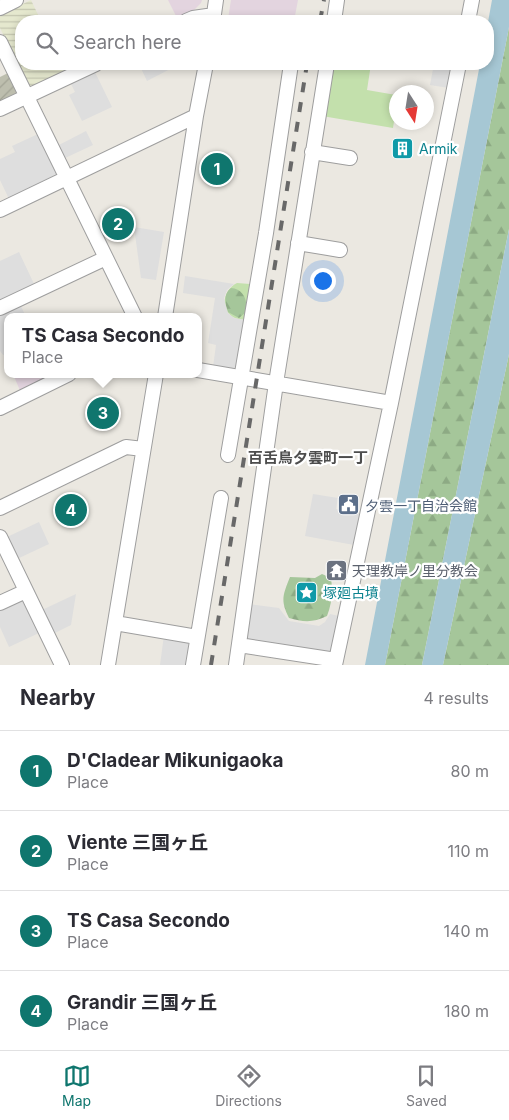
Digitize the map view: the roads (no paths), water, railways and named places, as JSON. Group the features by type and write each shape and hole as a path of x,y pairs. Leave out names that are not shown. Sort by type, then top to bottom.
{"street":[{"path":"0,8 16,0"},
{"path":"214,15 216,0"},
{"path":"335,15 337,0"},
{"path":"469,15 472,0"},
{"path":"0,42 133,313"},
{"path":"0,109 83,70"},
{"path":"166,313 205,70"},
{"path":"228,455 245,377 290,70"},
{"path":"236,665 274,382 326,70"},
{"path":"239,645 335,663 391,403 458,70"},
{"path":"0,210 196,116"},
{"path":"312,152 350,158"},
{"path":"298,243 340,250"},
{"path":"0,308 106,258"},
{"path":"202,371 391,403"},
{"path":"0,408 61,378"},
{"path":"108,665 155,378"},
{"path":"0,508 126,447 143,449"},
{"path":"193,665 221,498"},
{"path":"0,537 62,665"},
{"path":"0,604 26,591"},
{"path":"115,623 197,638"}],"water":[{"path":"492,0 509,0 509,27 385,665 365,665 479,70 494,70 494,15 489,15"},
{"path":"509,229 509,354 443,665 422,665"}],"railway":[{"path":"321,15 324,0"},
{"path":"211,665 306,70"}],"place":[{"name":"Armik","path":"403,148"},
{"name":"D'Cladear Mikunigaoka","path":"217,169"},
{"name":"Viente 三国ヶ丘","path":"118,224"},
{"name":"TS Casa Secondo","path":"103,413"},
{"name":"夕雲一丁自治会館","path":"349,505"},
{"name":"Grandir 三国ヶ丘","path":"71,510"},
{"name":"天理教岸ノ里分教会","path":"336,570"},
{"name":"塚廻古墳","path":"307,592"}],"district":[{"name":"百舌鳥夕雲町一丁","path":"308,457"}]}
